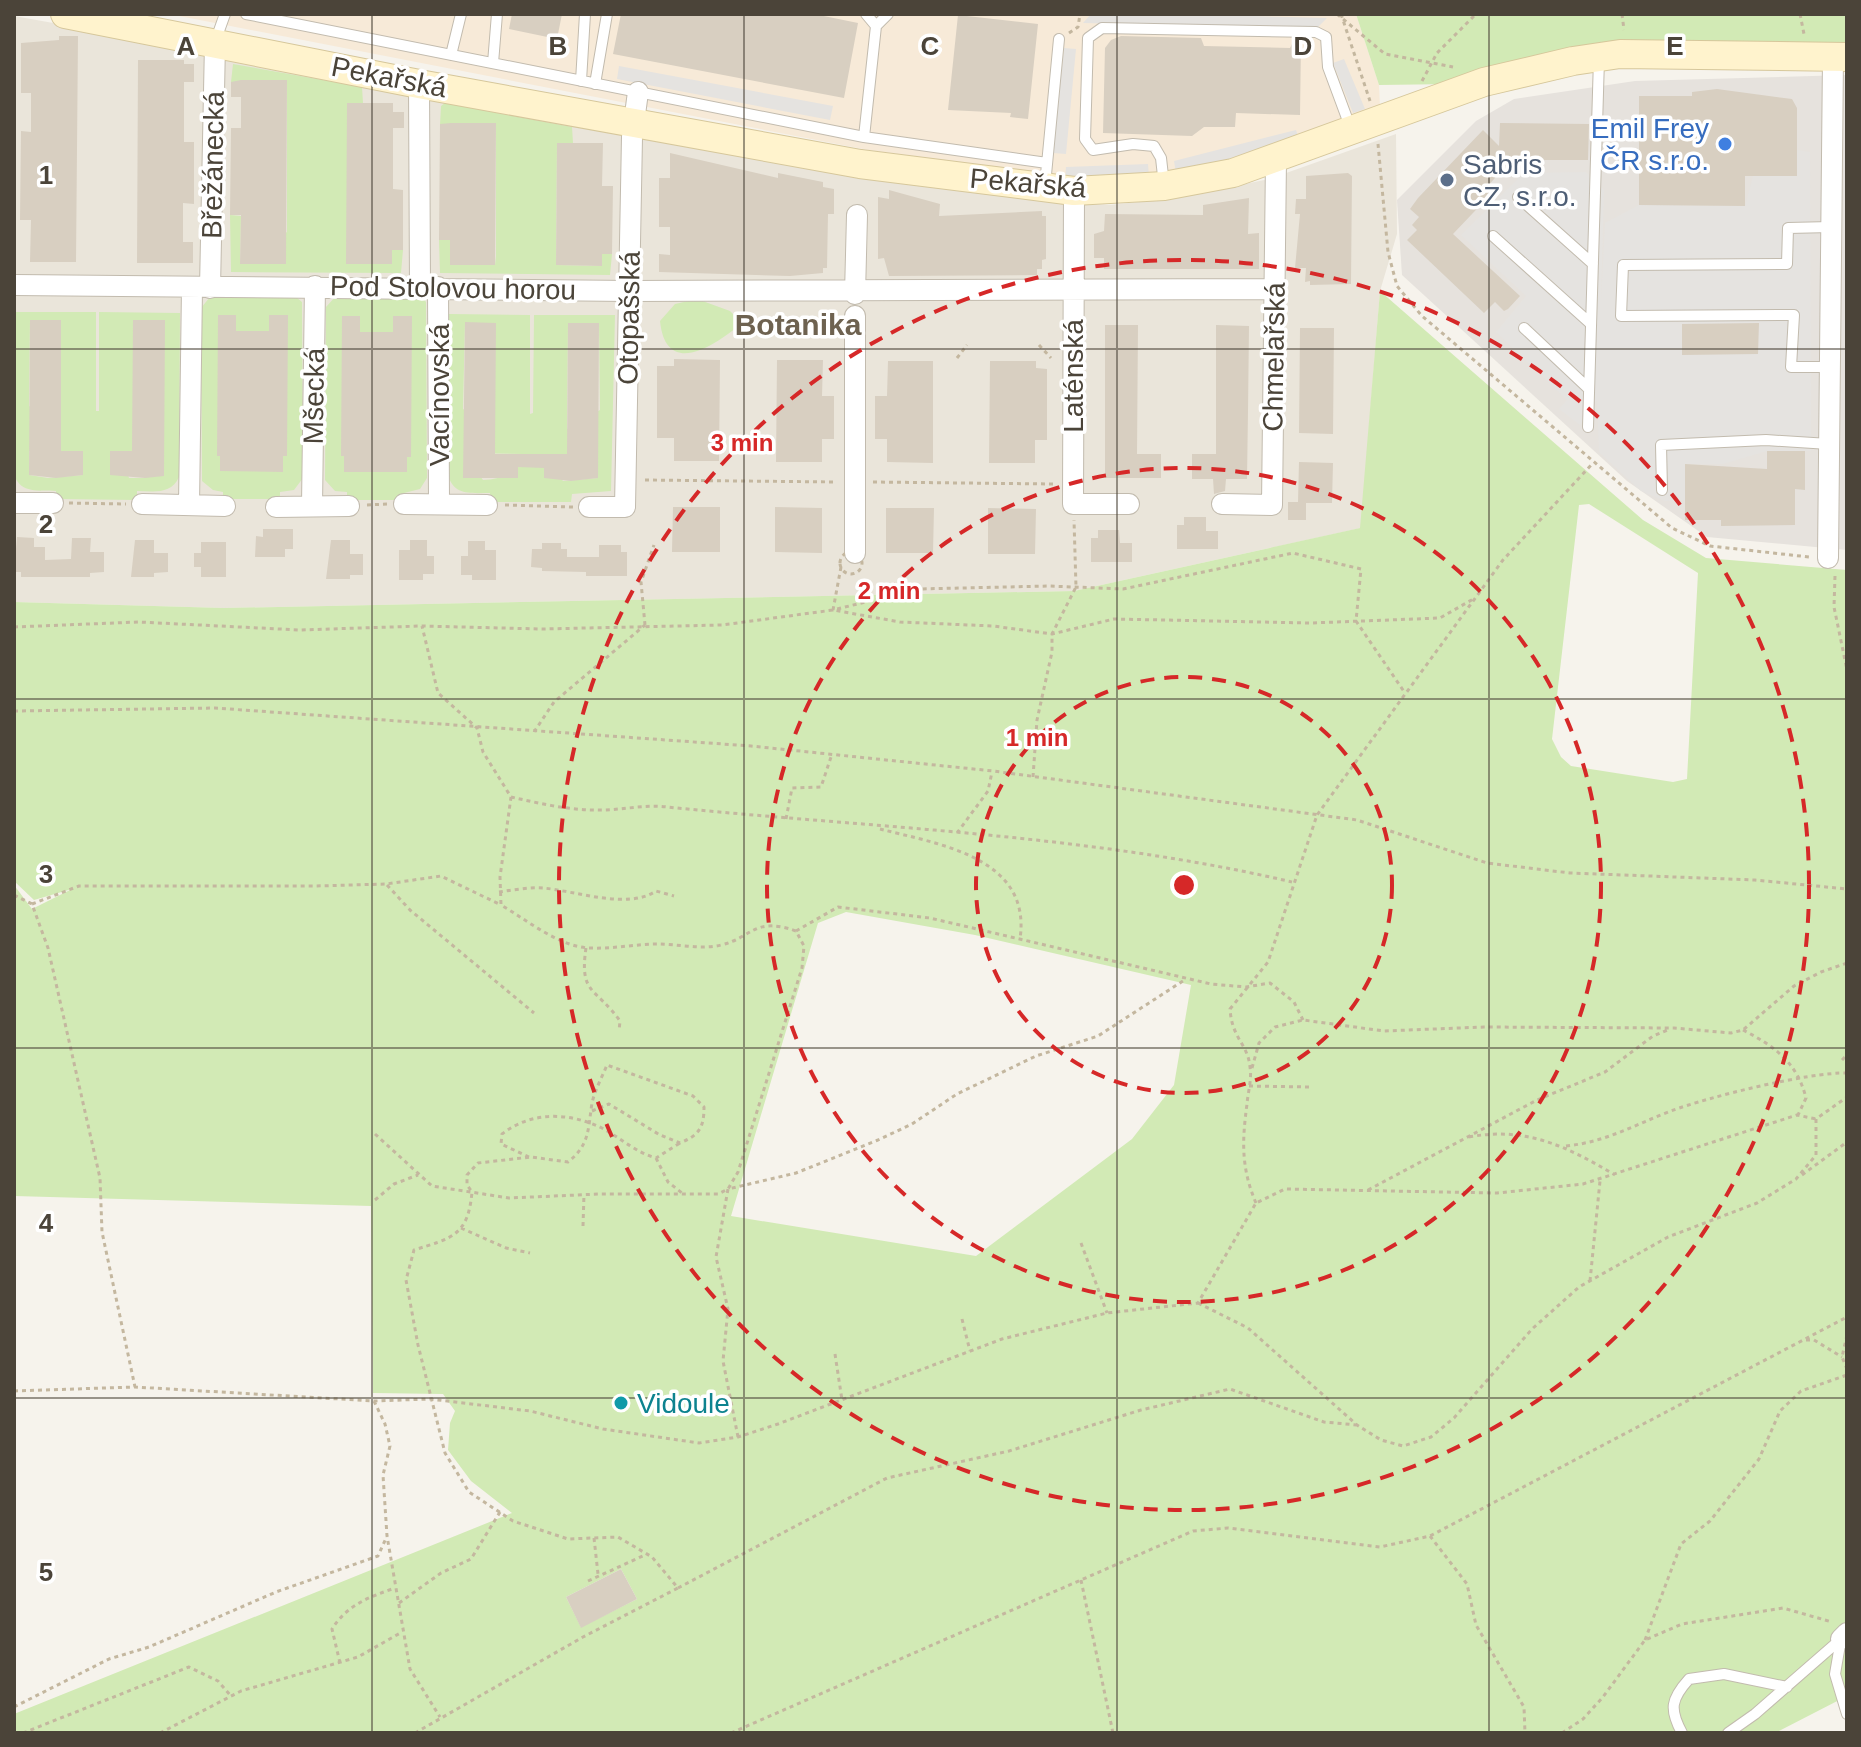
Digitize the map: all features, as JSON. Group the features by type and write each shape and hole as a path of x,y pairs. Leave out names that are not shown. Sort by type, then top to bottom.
{"street":[{"name":"Pekařská","path":"65,14 419,84 860,164 1045,176 1074,191 1164,186 1233,173 1484,82 1599,57 1620,54 1840,57 1831,227 1831,559"},
{"name":"Břežánecká","path":"189,505 215,43"},
{"name":"Vacínovská","path":"419,84 439,504"},
{"name":"Otopašská","path":"589,507 625,507 633,123 638,92"},
{"name":"Chmelařská","path":"1222,504 1272,505 1276,159"},
{"name":"Laténská","path":"1073,504 1074,191"},
{"path":"855,292 857,215"},
{"name":"Pod Stolovou horou","path":"14,285 855,292 1275,289"},
{"name":"Mšecká","path":"312,505 315,286"},
{"path":"848,560 855,316"},
{"path":"14,503 53,503"},
{"path":"142,504 225,506"},
{"name":"Vacínovská","path":"404,504 487,505"},
{"path":"1073,504 1129,504"},
{"path":"276,507 349,506"}],"lane":[{"path":"215,43 225,14"},
{"name":"Pekařská","path":"246,14 1045,176"},
{"path":"451,55 461,14"},
{"path":"493,63 497,14"},
{"path":"581,81 585,14"},
{"path":"595,84 607,14"},
{"path":"866,14 876,26"},
{"path":"864,137 876,26 888,14"},
{"path":"1164,186 1161,158 1154,146 1133,144 1093,150 1085,139 1088,38 1102,28 1316,32 1326,37 1328,67 1364,125"},
{"path":"1045,176 1059,39"},
{"path":"1588,427 1599,57"},
{"path":"1518,197 1593,264"},
{"path":"1830,367 1791,367 1794,315 1621,316 1623,265 1787,264 1788,228 1831,227"},
{"path":"1493,236 1591,324"},
{"path":"1524,328 1589,389"},
{"path":"1662,490 1661,445 1766,440 1829,444"},
{"path":"1728,1733 1787,1687 1841,1631"},
{"path":"1841,1631 1835,1674 1847,1714"},
{"path":"1682,1733 1672,1714 1673,1697 1689,1679 1724,1674 1787,1687"}],"path":[{"path":"1059,39 1078,27 1080,14"},
{"path":"1406,109 1437,53 1476,14"},
{"path":"1340,15 1364,39 1385,54 1455,68"},
{"path":"1340,15 1397,286 1422,316 1672,528 1710,546 1757,554 1831,559 1834,607 1847,670"},
{"path":"957,358 967,345"},
{"path":"1039,345 1051,358"},
{"path":"1251,1070 1249,1057 1232,1031 1230,1009 1268,962 1317,815 1503,560 1593,463"},
{"path":"53,503 142,504"},
{"path":"349,506 404,504"},
{"path":"1033,777 1037,720 1052,652 1052,634 1076,587 1073,504"},
{"path":"487,505 589,507"},
{"path":"645,625 641,582 654,545"},
{"path":"14,627 139,622 300,630 421,626 542,629 722,625 833,610 918,589 1123,589 1293,553 1361,569 1356,621 1405,693"},
{"path":"833,610 848,560"},
{"path":"833,610 900,622 993,626 1052,634 1114,619 1356,621 1440,618 1475,598"},
{"path":"534,732 554,702 645,625"},
{"path":"421,626 438,693 477,728 483,752 511,797 499,892 501,905"},
{"path":"14,711 215,708 832,754 993,771 1357,820 1487,863 1570,873 1755,880 1847,889"},
{"path":"786,819 792,788 821,787 832,754"},
{"path":"957,833 988,791 993,771"},
{"path":"511,797 593,810 662,806 957,833 1233,868 1294,883"},
{"path":"872,827 982,859 1002,878 1014,897 1023,921 1020,939"},
{"path":"32,904 80,886 386,884 441,876 501,905 562,940 586,948 657,944 724,945 750,929 780,925 796,931 804,946 802,968 738,1172 728,1189 716,1257 728,1309 723,1361 738,1437"},
{"path":"386,884 410,910 534,1013"},
{"path":"499,892 540,888 608,897 646,898 656,891 674,896"},
{"path":"14,895 32,904 48,948 100,1178 102,1232 135,1387"},
{"path":"796,931 838,907 930,918 1186,979 1246,987 1270,983 1294,1002 1303,1020"},
{"path":"586,948 582,970 584,981 620,1021 619,1031"},
{"path":"1256,1203 1244,1175 1241,1144 1251,1070 1259,1043 1275,1027 1303,1020 1384,1031 1484,1027 1674,1028 1731,1033 1743,1030 1794,986 1847,963"},
{"path":"375,1134 432,1186 509,1198 584,1194 718,1194 796,1173 878,1140 912,1124 957,1094 1036,1056 1098,1036 1186,979"},
{"path":"1365,1192 1537,1100 1605,1072 1653,1036 1674,1028"},
{"path":"1743,1030 1773,1046 1801,1079 1806,1098 1797,1115"},
{"path":"1842,1060 1847,1055"},
{"path":"531,1157 501,1144 502,1134 520,1120 550,1116 591,1123 640,1154 656,1158 695,1137 704,1124 704,1107 693,1096 607,1065 591,1123 581,1152 568,1162 531,1157 478,1163 467,1175 472,1192 470,1217 454,1237 414,1250 406,1280 430,1399 445,1453 469,1492 513,1521 568,1539 618,1537 647,1554 678,1588"},
{"path":"1465,1138 1492,1133 1566,1146 1596,1143 1672,1111 1801,1079 1847,1073"},
{"path":"1249,1086 1309,1087"},
{"path":"1198,1303 1256,1203 1285,1189 1497,1193 1600,1180 1797,1115 1816,1119 1847,1097"},
{"path":"592,1111 609,1104 660,1135 680,1143"},
{"path":"1796,1179 1816,1155 1816,1119"},
{"path":"14,1391 135,1387 374,1401 430,1399 530,1411 603,1429 699,1443 738,1437 1002,1339 1107,1313 1198,1303 1248,1328 1357,1425 1381,1440 1403,1446 1431,1437 1454,1418 1532,1329 1590,1281 1668,1237 1745,1208 1796,1179 1847,1142"},
{"path":"1566,1146 1617,1176"},
{"path":"656,1158 668,1182 684,1194"},
{"path":"375,1200 394,1184 418,1175"},
{"path":"1590,1281 1600,1180"},
{"path":"583,1226 584,1194"},
{"path":"461,1228 506,1248 530,1253"},
{"path":"1081,1243 1107,1313"},
{"path":"731,1733 1193,1531 1228,1528 1380,1547 1430,1536 1847,1317"},
{"path":"962,1319 970,1351"},
{"path":"1562,1733 1583,1719 1603,1697 1645,1640 1681,1544 1710,1521 1759,1459 1780,1411 1801,1391 1847,1372 1842,1357 1847,1335"},
{"path":"1803,1340 1814,1340 1842,1357"},
{"path":"835,1354 842,1400"},
{"path":"415,1733 583,1637 887,1478 1009,1451 1141,1410 1230,1389 1324,1422 1357,1425"},
{"path":"374,1401 385,1424 390,1446 383,1475 387,1536 410,1669 440,1717"},
{"path":"399,1603 441,1573 471,1559 500,1512"},
{"path":"14,1707 109,1659 149,1647 276,1592 378,1556 387,1536"},
{"path":"1430,1536 1467,1584 1476,1625 1524,1707 1525,1733"},
{"path":"594,1538 598,1575"},
{"path":"588,1581 647,1554"},
{"path":"1081,1580 1113,1733"},
{"path":"340,1663 332,1629 342,1614 366,1598 396,1588"},
{"path":"1645,1640 1682,1624 1783,1608 1841,1631"},
{"path":"160,1733 231,1696 358,1657 403,1632"},
{"path":"23,1733 189,1667 218,1681 231,1696"}],"shaded area":[{"path":"169,14 1356,14 1379,85 1380,107 1185,173 1065,180 1054,175 868,150"},
{"path":"1091,14 1327,18 1317,28 1083,23"},
{"path":"14,16 1061,203 1109,205 1178,198 1269,179 1396,134 1397,234 1380,291 1361,528 1074,591 224,608 14,602"},
{"path":"1064,48 1076,49 1066,154 1053,153"},
{"path":"1344,59 1365,109 1353,113 1333,63"},
{"path":"619,66 833,106 830,120 617,79"},
{"path":"1847,75 1847,550 1707,537 1627,481 1402,275 1397,200 1476,121 1514,99 1635,81"},
{"path":"1296,130 1300,142 1176,173 1174,161"},
{"path":"1797,150 1810,152 1811,451 1767,451 1723,464 1685,464 1685,500 1665,501 1641,491 1599,452 1597,400 1580,425 1559,409 1567,400 1496,332 1526,296 1461,235 1524,173 1586,172 1604,190 1601,302 1605,223 1639,205 1745,206 1753,176 1797,176"},
{"path":"1148,164 1149,177 1065,180 1066,167"}],"green space":[{"path":"1356,14 1847,14 1847,43 1633,43 1454,84 1379,85"},
{"path":"233,64 362,87 363,103 347,103 347,264 392,264 392,250 403,250 401,273 231,272 230,215 241,216 240,263 287,232 287,81 231,82"},
{"path":"445,103 572,127 573,143 557,144 556,265 601,266 602,254 612,254 610,275 440,273 439,240 451,240 450,265 495,265 496,256 496,124 440,125 441,106"},
{"path":"1380,291 1643,520 1706,558 1847,570 1847,1696 1775,1733 14,1733 14,1714 512,1513 471,1481 448,1450 450,1423 455,1411 443,1394 373,1393 371,1206 14,1196 14,885 32,909 72,889 34,900 14,881 14,602 224,608 1074,591 1360,528","holes":["1589,504 1698,573 1687,779 1673,782 1571,766 1561,757 1552,739 1579,505","846,912 975,935 1191,985 1174,1085 1132,1139 976,1256 731,1216 818,923","621,1569 637,1599 581,1627 566,1597"]},
{"path":"336,296 422,297 426,302 427,478 420,489 404,493 404,500 347,500 347,492 335,491 325,480 326,307"},
{"path":"210,297 296,297 302,302 303,478 294,490 280,492 280,499 223,499 223,492 213,490 202,481 201,308"},
{"path":"697,299 730,311 742,323 707,347 682,353 672,349 664,339 660,321 675,304"},
{"path":"14,312 96,312 96,411 99,411 99,312 180,313 179,477 176,483 161,491 137,491 137,500 56,499 56,491 26,488 14,475","holes":["30,320 61,320 61,426 29,406","29,451 83,452 83,475 48,478 29,475","110,452 164,452 145,478 110,475"]},
{"path":"449,314 530,315 530,414 533,413 534,315 615,315 611,491 572,494 571,502 490,502 490,493 459,490 448,475","holes":["465,323 495,323 495,429 463,409","568,323 599,323 600,410 567,429","464,453 523,454 507,474 483,480","544,454 598,455 598,478 563,481"]}],"building":[{"path":"512,14 562,14 557,39 509,29"},
{"path":"621,14 814,14 858,23 844,98 613,54"},
{"path":"958,15 1038,24 1028,119 1010,117 1011,113 948,110"},
{"path":"59,36 78,36 76,262 30,262 31,220 20,220 21,131 31,132 31,93 21,93 21,43 59,40"},
{"path":"1121,36 1201,38 1204,46 1290,48 1294,40 1301,40 1300,115 1236,113 1235,127 1204,127 1192,136 1103,133 1105,48 1111,40"},
{"path":"138,60 184,60 184,64 194,64 194,82 184,82 184,142 194,142 194,204 183,203 183,242 193,242 193,263 137,263"},
{"path":"287,80 286,264 240,264 241,215 230,215 231,128 241,128 241,97 231,97 231,82"},
{"path":"1717,89 1792,99 1797,108 1797,176 1745,176 1745,206 1639,205 1639,96 1692,96 1692,92"},
{"path":"347,103 393,103 393,112 404,112 404,128 393,128 393,189 403,190 403,250 392,250 392,264 346,264"},
{"path":"496,123 495,265 450,265 450,240 439,240 440,124"},
{"path":"1500,123 1589,124 1588,160 1511,160 1486,188 1492,193 1453,234 1520,296 1504,311 1495,302 1484,313 1407,240 1417,230 1412,225 1419,217 1410,209 1418,198 1483,130 1499,146"},
{"path":"557,143 603,143 602,186 613,186 612,254 602,254 602,266 556,265"},
{"path":"670,153 778,178 778,173 823,182 823,187 834,189 834,214 828,214 827,268 823,268 823,273 790,276 659,272 659,254 670,255 670,227 659,227 659,178 670,178"},
{"path":"1348,173 1352,176 1351,284 1310,285 1310,281 1305,282 1306,268 1295,268 1300,214 1295,214 1296,199 1306,199 1306,176"},
{"path":"889,190 940,204 939,216 1042,211 1042,216 1046,216 1046,259 1042,260 1042,269 1037,269 1037,275 889,276 884,258 878,259 878,197 889,199"},
{"path":"1249,198 1248,234 1259,233 1259,269 1104,269 1104,258 1094,258 1094,234 1104,231 1105,214 1203,215 1203,205"},
{"path":"218,315 236,315 236,331 269,331 269,315 288,315 287,456 283,456 283,472 220,471 220,456 217,456"},
{"path":"342,316 360,316 360,332 393,332 393,316 412,316 411,457 407,457 407,472 344,472 344,456 341,456"},
{"path":"30,320 61,320 61,451 83,451 83,475 56,478 29,475"},
{"path":"133,320 165,320 164,476 110,475 110,451 132,451"},
{"path":"465,322 496,323 495,454 567,454 568,323 599,323 598,478 571,481 544,478 544,468 518,467 518,478 463,478"},
{"path":"1759,323 1758,354 1682,355 1682,324"},
{"path":"1105,325 1138,325 1137,454 1161,454 1161,478 1105,478"},
{"path":"1216,325 1249,326 1248,411 1247,479 1226,479 1225,491 1214,494 1213,479 1192,479 1192,454 1216,454"},
{"path":"1300,328 1334,328 1333,434 1299,433"},
{"path":"674,359 720,360 719,461 674,461 674,438 657,438 657,366 674,366"},
{"path":"777,360 823,360 822,396 834,396 834,439 822,439 822,462 776,462"},
{"path":"888,361 933,361 933,463 887,462 887,439 875,439 875,396 887,396"},
{"path":"990,361 1036,361 1036,368 1047,369 1047,440 1035,440 1035,463 989,463"},
{"path":"1767,451 1805,451 1805,490 1795,489 1795,525 1721,526 1721,520 1685,520 1685,464 1767,469"},
{"path":"1299,462 1333,463 1332,503 1306,503 1306,520 1288,520 1288,502 1298,502"},
{"path":"673,507 720,507 720,552 672,552"},
{"path":"775,507 822,508 822,553 775,552"},
{"path":"886,508 934,508 933,553 886,553"},
{"path":"988,508 1036,509 1035,554 988,554"},
{"path":"1184,517 1206,517 1206,531 1218,531 1218,549 1177,549 1177,525 1184,525"},
{"path":"263,529 293,529 293,549 285,549 285,557 255,557 256,536 263,537"},
{"path":"1098,530 1119,530 1120,543 1132,543 1132,562 1091,562 1091,538 1098,538"},
{"path":"17,537 34,538 34,547 45,547 45,560 71,559 72,538 91,538 90,552 104,552 104,572 90,573 90,577 21,577 21,572 14,572"},
{"path":"135,540 154,540 154,553 168,553 168,572 154,573 154,577 131,577"},
{"path":"331,540 350,540 350,554 363,554 363,575 350,575 350,579 326,579"},
{"path":"410,540 427,540 427,556 434,556 434,574 423,574 423,580 399,580 399,550 410,550"},
{"path":"468,541 485,541 485,550 496,550 496,580 472,580 472,575 461,575 461,556 468,556"},
{"path":"201,542 226,542 226,577 201,577 201,567 194,567 194,553 201,553"},
{"path":"542,543 561,543 561,549 567,549 567,557 599,557 599,545 621,545 621,552 627,552 627,576 586,576 586,572 542,571 542,568 531,567 532,549 542,549"},
{"path":"621,1569 637,1599 581,1628 566,1597"}],"place":[{"name":"Emil Frey ČR s.r.o.","path":"1725,144"},
{"name":"Sabris CZ, s.r.o.","path":"1447,180"},
{"name":"Vidoule","path":"621,1403"}],"district":[{"name":"Botanika","path":"798,324"}]}
